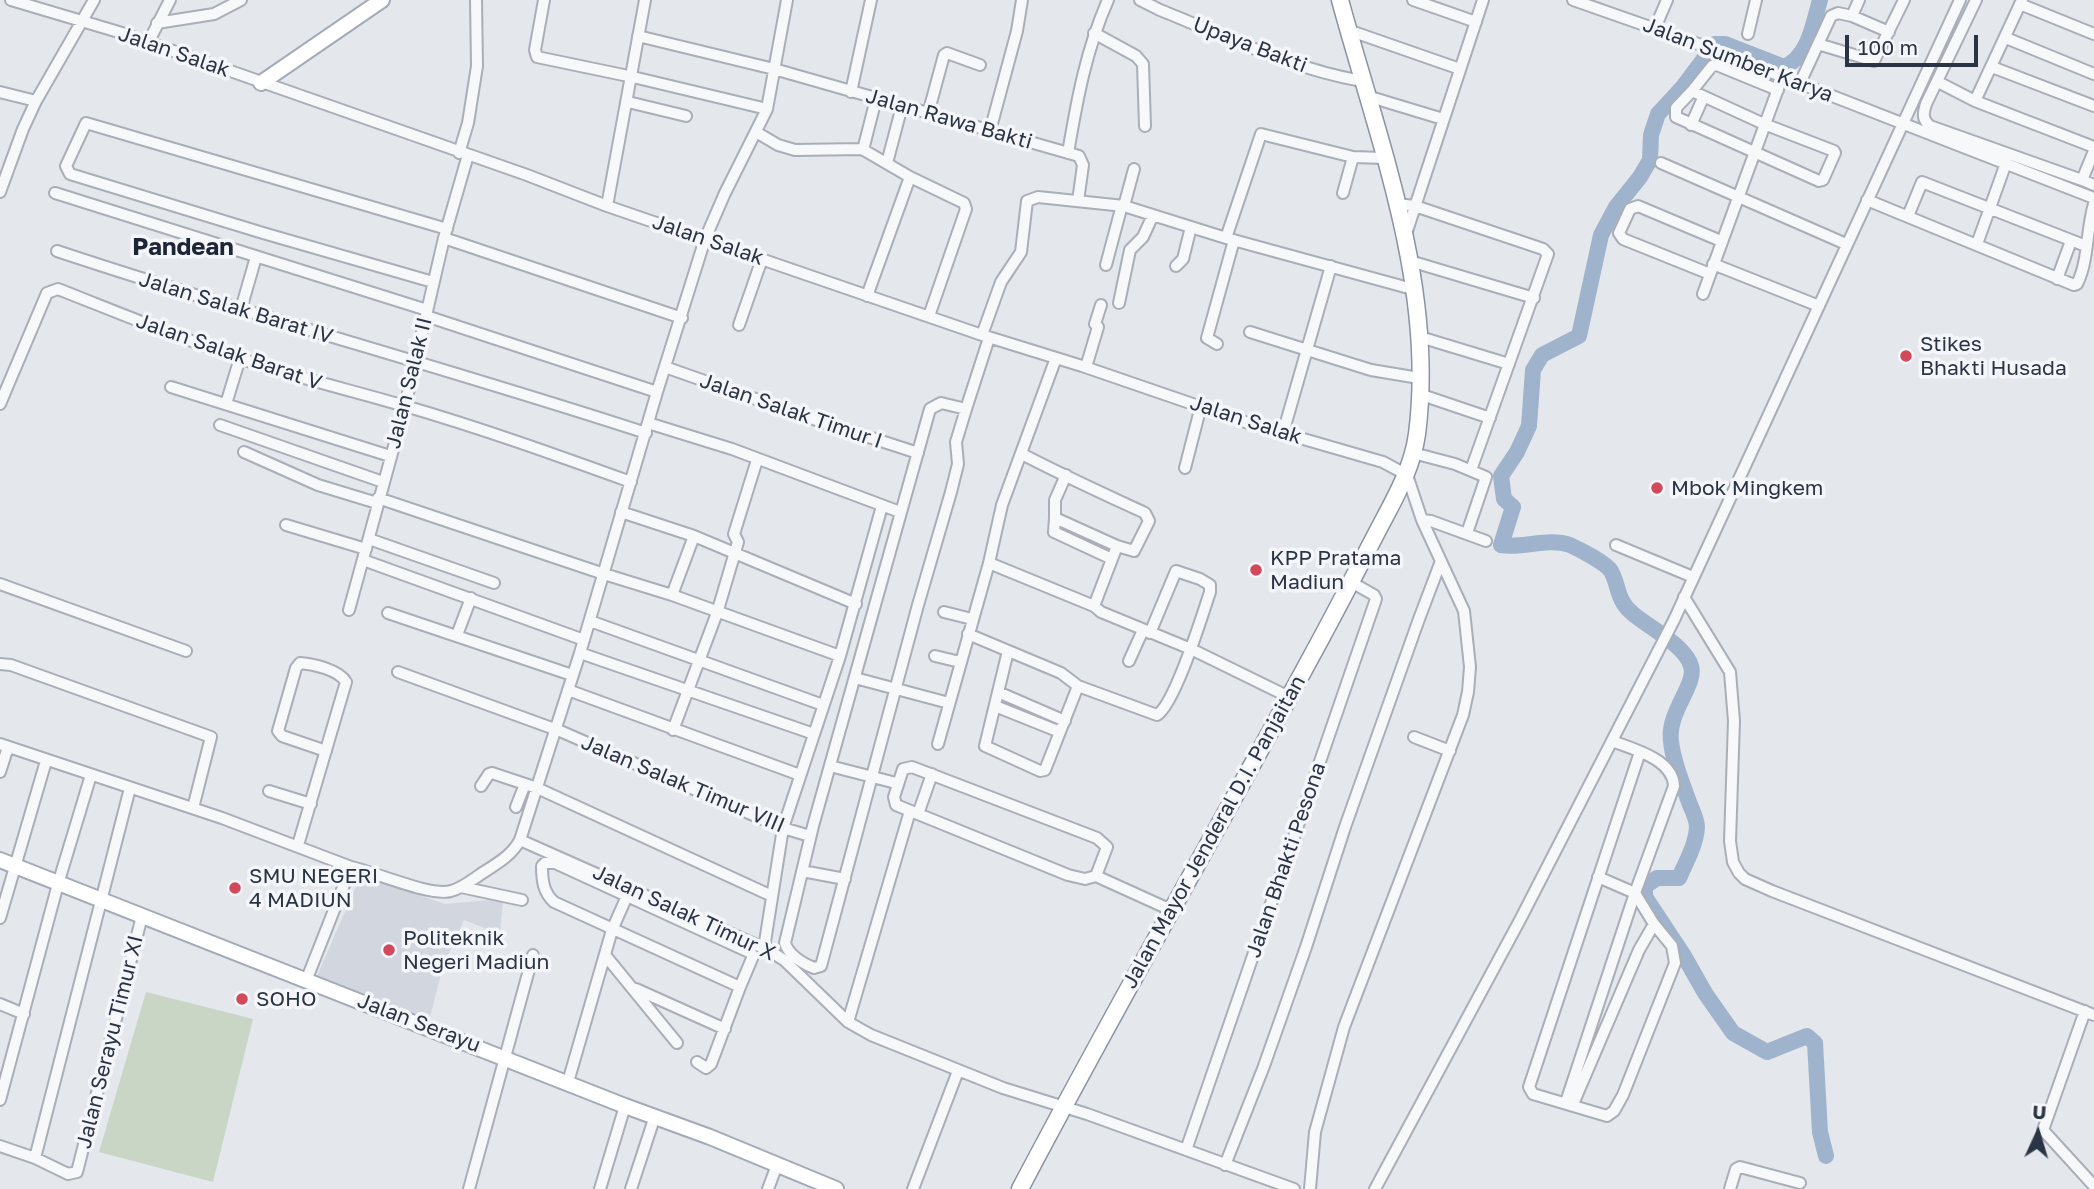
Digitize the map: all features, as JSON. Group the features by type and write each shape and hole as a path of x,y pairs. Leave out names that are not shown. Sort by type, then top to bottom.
{"highway":[{"name":"Jalan Mayor Jenderal D.I. Panjaitan","path":"1020,1189 1351,582 1407,475 1413,453 1417,433 1420,337 1416,290 1397,204 1340,0"}],"main road":[{"path":"261,83 382,0"},
{"name":"Jalan Serayu","path":"0,860 836,1189"}],"street":[{"name":"Jalan Salak","path":"11,0 117,32 986,337 1086,367 1283,433 1382,461 1407,475"},
{"path":"0,192 36,101 94,0"},
{"path":"148,43 170,0"},
{"path":"157,23 214,14 241,0"},
{"name":"Jalan Salak II","path":"349,610 405,405 463,154 477,66 477,0"},
{"path":"544,0 535,55 767,109"},
{"path":"607,206 645,0"},
{"path":"0,772 4,746 192,808 298,845 351,867 433,892 449,892 461,887 517,845 590,621 705,239 767,109 787,0"},
{"path":"851,92 871,0"},
{"path":"990,131 1017,31 1022,0"},
{"path":"1078,201 1082,160 1079,156 1068,153 1081,76 1094,33 1108,0"},
{"name":"Upaya Bakti","path":"1140,0 1294,63 1443,119"},
{"path":"1413,0 1475,22"},
{"path":"1405,238 1483,0"},
{"name":"Jalan Sumber Karya","path":"1573,0 1704,46 2094,198"},
{"path":"1655,28 1667,0"},
{"path":"1748,34 1756,0"},
{"path":"1852,16 1859,0"},
{"path":"1818,44 1874,61 1904,0"},
{"path":"1375,1189 1521,918 1669,631 1960,0"},
{"path":"1976,0 1922,114 1925,121 1930,126 2094,185"},
{"path":"1975,101 2021,2 2094,34"},
{"path":"1800,83 1831,16 1838,13 1852,16 1889,32"},
{"path":"1348,30 1460,69"},
{"path":"1094,33 1136,56 1143,64 1145,126"},
{"name":"Jalan Rawa Bakti","path":"638,36 774,69 1068,153"},
{"path":"2006,38 2094,74"},
{"path":"928,114 944,55 947,53 980,65"},
{"path":"1692,91 1835,153 1821,181 1753,153 1674,115 1676,108 1712,66 1717,65 1777,90"},
{"path":"1992,67 2094,106"},
{"path":"1703,295 1783,77"},
{"path":"1938,82 1975,101 2094,149 2081,180"},
{"path":"0,92 36,101"},
{"path":"1691,125 1703,98"},
{"path":"863,150 876,99"},
{"path":"628,102 686,116"},
{"path":"887,163 902,106"},
{"path":"433,282 70,174 66,166 86,123 445,234 682,318"},
{"path":"757,132 778,145 795,150 863,150 910,177 958,198 966,207 929,316"},
{"path":"1217,344 1207,338 1230,239 1261,134 1353,157 1384,158"},
{"path":"1343,193 1353,157"},
{"path":"1661,163 1846,244"},
{"path":"1976,244 2006,163"},
{"path":"1106,265 1134,169"},
{"path":"867,296 910,177"},
{"path":"1908,216 1922,182 2086,246"},
{"path":"55,193 427,313 657,392"},
{"path":"965,409 941,403 932,407 810,836 785,943 795,957 814,968 821,966 951,492 958,464 956,445 1001,282 1021,252 1027,201 1038,197 1123,206 1230,239 1416,290"},
{"path":"1867,200 2076,285 2082,273 2094,204"},
{"path":"1397,204 1415,206 1546,251 1549,256 1471,470"},
{"path":"1721,241 1637,206 1630,209 1619,233 1623,239 1819,306"},
{"path":"1119,303 1130,250 1143,237 1153,215"},
{"path":"1176,266 1183,259 1191,227"},
{"path":"2057,279 2071,241"},
{"name":"Jalan Salak Barat IV","path":"57,251 415,361 647,428 732,449 901,512"},
{"path":"241,309 256,257"},
{"path":"738,325 762,258"},
{"path":"1409,261 1534,298"},
{"path":"1283,433 1331,266"},
{"path":"2082,273 2094,278"},
{"name":"Jalan Salak Barat V","path":"0,404 52,290 303,379 405,405 631,482"},
{"path":"1086,367 1098,327 1094,324 1101,305"},
{"path":"1250,332 1419,386 1490,418"},
{"path":"1420,337 1509,364"},
{"path":"226,404 240,358"},
{"path":"938,744 989,563 1002,505 1056,358"},
{"name":"Jalan Salak Timur I","path":"665,367 918,453"},
{"path":"170,387 390,456"},
{"path":"1185,468 1201,406"},
{"path":"220,425 383,482"},
{"path":"244,452 318,485 377,500 672,595 840,656"},
{"path":"1413,453 1471,470 1487,478 1466,533"},
{"path":"1022,454 1147,514 1149,521 1134,551 1055,518"},
{"path":"673,730 717,613 738,542 734,534 757,460"},
{"path":"1066,475 1055,500 1054,532 1112,559"},
{"path":"1310,1189 1315,1132 1344,1027 1450,751 1468,692 1470,667 1464,611 1422,520 1407,475"},
{"path":"764,948 783,828 856,604 882,506"},
{"path":"621,512 694,536 856,604"},
{"path":"1422,520 1486,541"},
{"path":"286,525 366,550 494,583"},
{"path":"672,595 694,536"},
{"path":"1616,545 1693,577"},
{"path":"1094,606 1117,546"},
{"path":"366,550 471,598 584,640"},
{"path":"1225,1165 1306,947 1354,801 1441,561"},
{"path":"989,563 1094,606 1105,616 1191,649 1289,697"},
{"path":"968,634 1061,673 1078,686 1159,715 1191,649 1211,588 1200,579 1179,571 1173,573 1129,661"},
{"name":"Jalan Bhakti Pesona","path":"1186,1150 1376,599 1374,595 1351,582"},
{"path":"0,584 186,651"},
{"path":"1684,597 1730,672 1734,721 1730,841 1733,862 1739,873 1745,879 1772,891 2090,1013 2043,1130 2094,1186"},
{"path":"457,635 471,598"},
{"path":"944,612 972,620"},
{"path":"388,613 572,675"},
{"path":"590,621 824,705"},
{"path":"1008,650 985,746 1040,771 1045,770 1078,686"},
{"path":"580,653 814,734"},
{"path":"934,656 960,662"},
{"path":"298,845 311,804 326,751 345,680 328,670 300,663 278,731 282,736 326,751"},
{"path":"0,664 24,670 211,737 192,808"},
{"name":"Jalan Salak Timur VIII","path":"398,672 556,729 783,828 810,836"},
{"path":"855,678 949,703"},
{"path":"568,690 800,775"},
{"path":"998,692 1062,726"},
{"path":"995,706 1062,726"},
{"path":"1414,737 1450,751"},
{"path":"1569,1103 1635,893 1674,786 1671,771 1640,752 1612,741"},
{"path":"1598,877 1635,893 1654,924 1672,946 1675,963 1623,1095 1614,1111 1607,1116 1533,1094 1529,1087 1598,877 1640,752"},
{"path":"0,918 46,761"},
{"path":"830,766 896,783"},
{"path":"1096,876 1107,847 1097,838 932,774 907,767 902,769 896,783 897,805 1068,875 1085,879 1096,876 1171,910"},
{"path":"481,786 492,773 537,788 772,896"},
{"path":"848,1022 914,813 932,774"},
{"path":"0,1100 58,884 91,775"},
{"path":"516,807 525,784"},
{"path":"0,1146 35,1158 130,788"},
{"path":"270,791 311,804"},
{"name":"Jalan Salak Timur X","path":"517,845 764,948 784,960 848,1022 871,1035 958,1071 1294,1189"},
{"path":"698,1062 709,1067 753,956 751,953 555,863 545,863 542,866 545,890 551,899 612,930 740,987"},
{"path":"306,981 351,867"},
{"path":"802,870 845,879"},
{"path":"461,887 522,900"},
{"path":"568,1082 612,930 627,896"},
{"name":"Jalan Serayu Timur XI","path":"35,1158 68,1174 77,1172 142,916"},
{"path":"1569,1103 1639,950 1654,924"},
{"path":"469,1189 533,955"},
{"path":"603,960 633,988 677,1043"},
{"path":"633,988 725,1029"},
{"path":"0,1004 24,1014"},
{"path":"913,1189 958,1071"},
{"path":"600,1189 625,1106"},
{"path":"631,1189 655,1116"},
{"path":"768,1189 778,1165"},
{"path":"1730,1189 1736,1169 1740,1167 1800,1183"}],"shaded area":[{"name":"Politeknik Negeri Madiun","path":"361,875 445,904 503,899 500,934 464,920 443,966 429,1021 317,976"}],"green space":[{"path":"146,992 253,1019 213,1182 99,1152"}],"waterway":[{"path":"1820,0 1805,47 1792,62 1784,67 1725,44 1715,44 1682,88 1658,114 1651,135 1650,160 1616,207 1601,235 1579,336 1542,355 1533,370 1529,426 1517,452 1501,476 1504,499 1513,507 1501,545 1561,543 1592,556 1611,571 1627,608 1674,644 1687,658 1692,673 1673,720 1671,741 1678,772 1696,821 1696,834 1679,878 1657,878 1645,886 1645,897 1733,1033 1767,1052 1807,1036 1815,1043 1820,1132 1826,1156"}],"place":[{"name":"Stikes Bhakti Husada","path":"1906,356"},
{"name":"Mbok Mingkem","path":"1657,488"},
{"name":"KPP Pratama Madiun","path":"1256,570"},
{"name":"SMU NEGERI 4 MADIUN","path":"235,888"},
{"name":"Politeknik Negeri Madiun","path":"389,950"},
{"name":"SOHO","path":"242,999"}],"district":[{"name":"Pandean","path":"183,247"}]}
